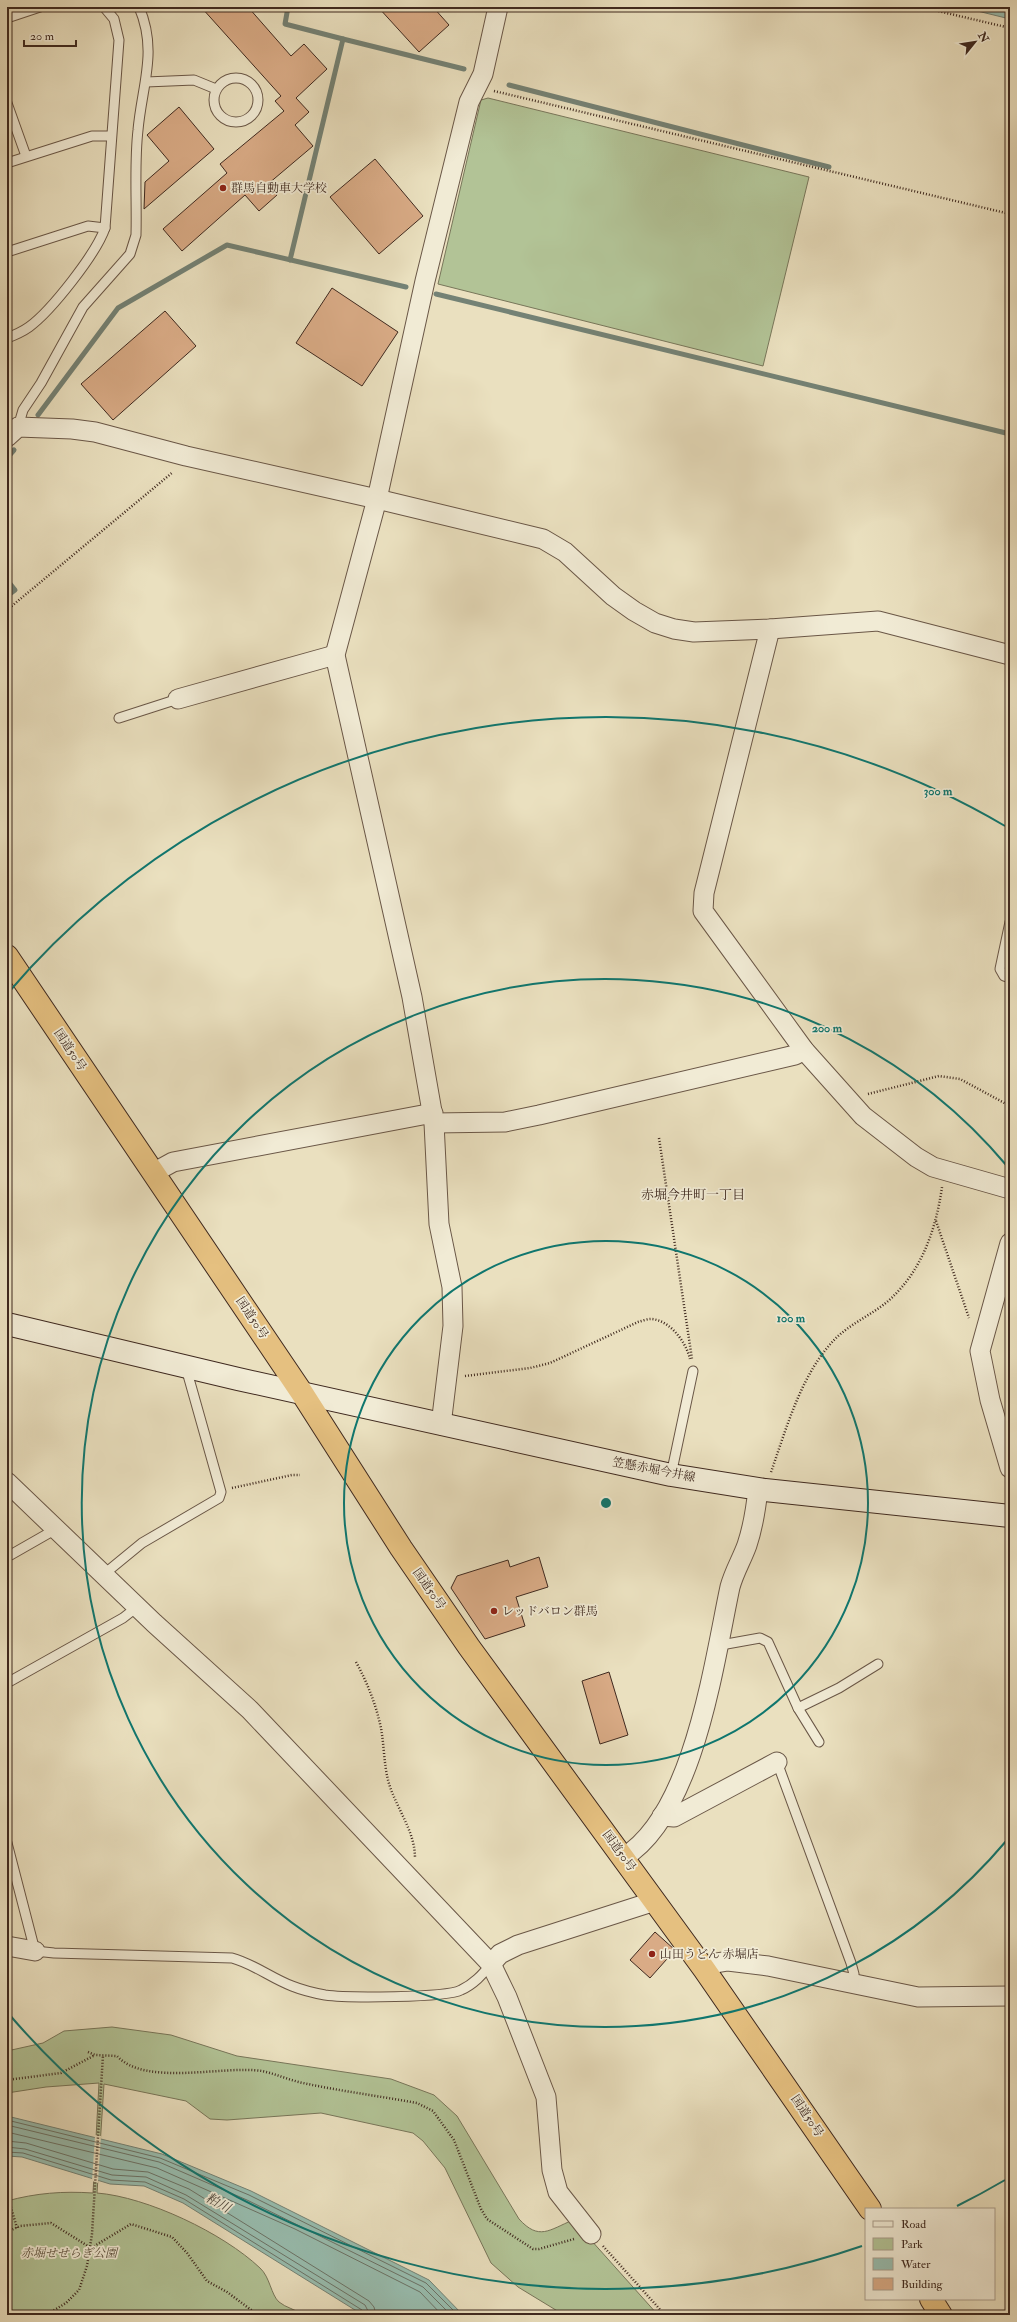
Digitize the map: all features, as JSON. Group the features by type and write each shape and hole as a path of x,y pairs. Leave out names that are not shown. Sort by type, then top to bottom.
{"highway":[{"name":"国道50号","path":"7,956 302,1393 401,1548 469,1647 624,1857 704,1969 869,2208"},
{"path":"932,2300 941,2315"}],"main road":[{"name":"笠懸赤堀今井線","path":"7,1324 441,1425 671,1475 761,1489 1010,1516"}],"street":[{"path":"441,1425 453,1326 452,1287 439,1224 434,1118 390,897 335,655 377,499 425,281 469,102 483,74 498,7"},
{"path":"13,432 72,429 95,432 186,456 377,499 543,539 565,552 613,596 634,611 661,625 694,632 770,629 878,621 1010,655"},
{"path":"770,629 704,893 703,911 804,1050 847,1100 863,1116 916,1157 944,1171 1010,1188"},
{"path":"178,699 335,655"},
{"path":"153,1173 172,1162 434,1118 505,1122 796,1055 804,1050"},
{"path":"1010,1243 980,1342 982,1366 1010,1468"},
{"path":"7,1482 137,1607 250,1710 491,1964 507,1997 546,2097 552,2170 558,2192 591,2234"},
{"path":"624,1857 645,1841 662,1816 688,1763 720,1645 730,1586 746,1545 761,1489"},
{"path":"662,1816 674,1817 777,1762"},
{"path":"491,1964 500,1954 518,1945 655,1901"},
{"path":"7,1946 35,1951"},
{"path":"704,1969 716,1963 728,1961 768,1966 918,1997 1010,1996"}],"lane":[{"path":"7,18 40,7"},
{"path":"7,338 28,328 39,319 90,258 100,243 106,228 111,136 119,40 114,19 104,7"},
{"path":"13,432 23,410 41,383 83,307 130,254 136,235 138,131 146,82 149,44 139,7"},
{"path":"234,77 248,81 257,92 257,107 248,119 234,122 227,120 221,116 214,104 216,89 227,79 234,77"},
{"path":"146,82 194,80 216,89"},
{"path":"7,103 26,156"},
{"path":"7,163 92,136 111,136"},
{"path":"7,252 88,226 106,228"},
{"path":"118,718 178,699"},
{"path":"1010,922 1000,969 1004,976 1010,978"},
{"path":"103,1575 142,1543 219,1498 221,1492 186,1366"},
{"path":"671,1475 693,1371"},
{"path":"7,1557 56,1529"},
{"path":"7,1683 123,1618 137,1607"},
{"path":"720,1645 760,1638 765,1639 768,1642 798,1708 819,1742"},
{"path":"798,1708 839,1688 878,1664"},
{"path":"777,1762 851,1963 854,1974 854,1983"},
{"path":"7,1843 35,1951 69,1954 232,1958 250,1963 293,1986 325,1995 349,1997 427,1995 460,1991 480,1978 491,1964"}],"path":[{"path":"921,7 1010,28"},
{"path":"478,86 1010,214"},
{"path":"7,610 172,473 181,465 186,456"},
{"path":"847,1100 939,1076 960,1079 1010,1106"},
{"path":"659,1138 692,1345 693,1371"},
{"path":"761,1489 803,1386 810,1373 835,1340 887,1302 904,1285 918,1266 936,1221 944,1171"},
{"path":"936,1221 973,1329 980,1342"},
{"path":"447,1376 462,1376 530,1368 550,1362 638,1322 651,1319 674,1330 687,1350 693,1371"},
{"path":"221,1492 229,1488 292,1475 300,1475"},
{"path":"356,1662 368,1685 376,1710 388,1779 392,1793 415,1847 415,1863 407,1876"},
{"path":"88,2052 103,2056 117,2056 122,2061 146,2070 177,2072 261,2071 303,2083 417,2103 433,2111 454,2140 480,2209 487,2220 533,2249 539,2249 591,2234 606,2248 664,2315"},
{"path":"7,2080 61,2073 96,2055"},
{"path":"46,2315 66,2303 79,2290 91,2248 103,2056"},
{"path":"10,2204 17,2228"},
{"path":"7,2232 17,2228 51,2223 91,2248"},
{"path":"91,2248 131,2224 172,2238 187,2253 207,2281 227,2292 258,2315"}],"green space":[{"path":"488,98 809,177 763,366 438,284 481,100"},
{"name":"赤堀せせらぎ公園","path":"112,2027 171,2035 237,2056 391,2079 434,2095 457,2116 519,2219 526,2226 532,2230 544,2232 573,2220 658,2315 564,2315 518,2287 491,2263 445,2168 423,2141 413,2133 321,2113 227,2120 210,2119 186,2101 104,2084 97,2193 138,2201 161,2209 226,2242 260,2268 279,2302 302,2315 7,2315 7,2201 50,2193 93,2193 99,2083 46,2087 7,2093 7,2051 43,2043 64,2031"}],"water":[{"path":"961,7 1010,7 1010,19"},
{"name":"粕川","path":"7,2116 162,2154 251,2191 429,2280 463,2315 363,2315 183,2203 144,2186 110,2184 22,2157 7,2156"}],"pier":[{"path":"95,2135 101,2136 98,2183 92,2181"}],"building":[{"path":"201,7 248,7 291,56 304,44 327,69 296,98 309,112 295,125 313,146 268,184 277,195 259,211 245,195 182,251 163,229 227,173 220,164 284,111 275,101 281,96"},
{"path":"378,7 433,7 449,25 419,52"},
{"path":"179,107 214,149 144,209 145,182 169,161 147,135"},
{"path":"375,159 423,216 379,254 330,197"},
{"path":"332,288 398,332 362,386 296,343"},
{"path":"165,311 196,346 113,420 81,384"},
{"name":"レッドバロン群馬","path":"539,1557 548,1587 516,1597 525,1626 485,1639 451,1588 457,1576 508,1560 510,1567"},
{"path":"609,1672 628,1735 600,1744 582,1681"},
{"path":"655,1932 675,1950 650,1978 630,1960"}],"waterway":[{"path":"288,7 285,24 343,39"},
{"path":"290,260 343,39 464,69"},
{"path":"509,85 829,167"},
{"path":"38,415 118,308 227,245 406,287"},
{"path":"436,294 1010,434"},
{"path":"7,458 14,450"},
{"path":"7,580 15,590 7,596"}],"place":[{"name":"群馬自動車大学校","path":"223,188"},
{"name":"レッドバロン群馬","path":"494,1611"},
{"name":"山田うどん 赤堀店","path":"652,1954"}],"district":[{"name":"赤堀今井町一丁目","path":"693,1195"}]}
